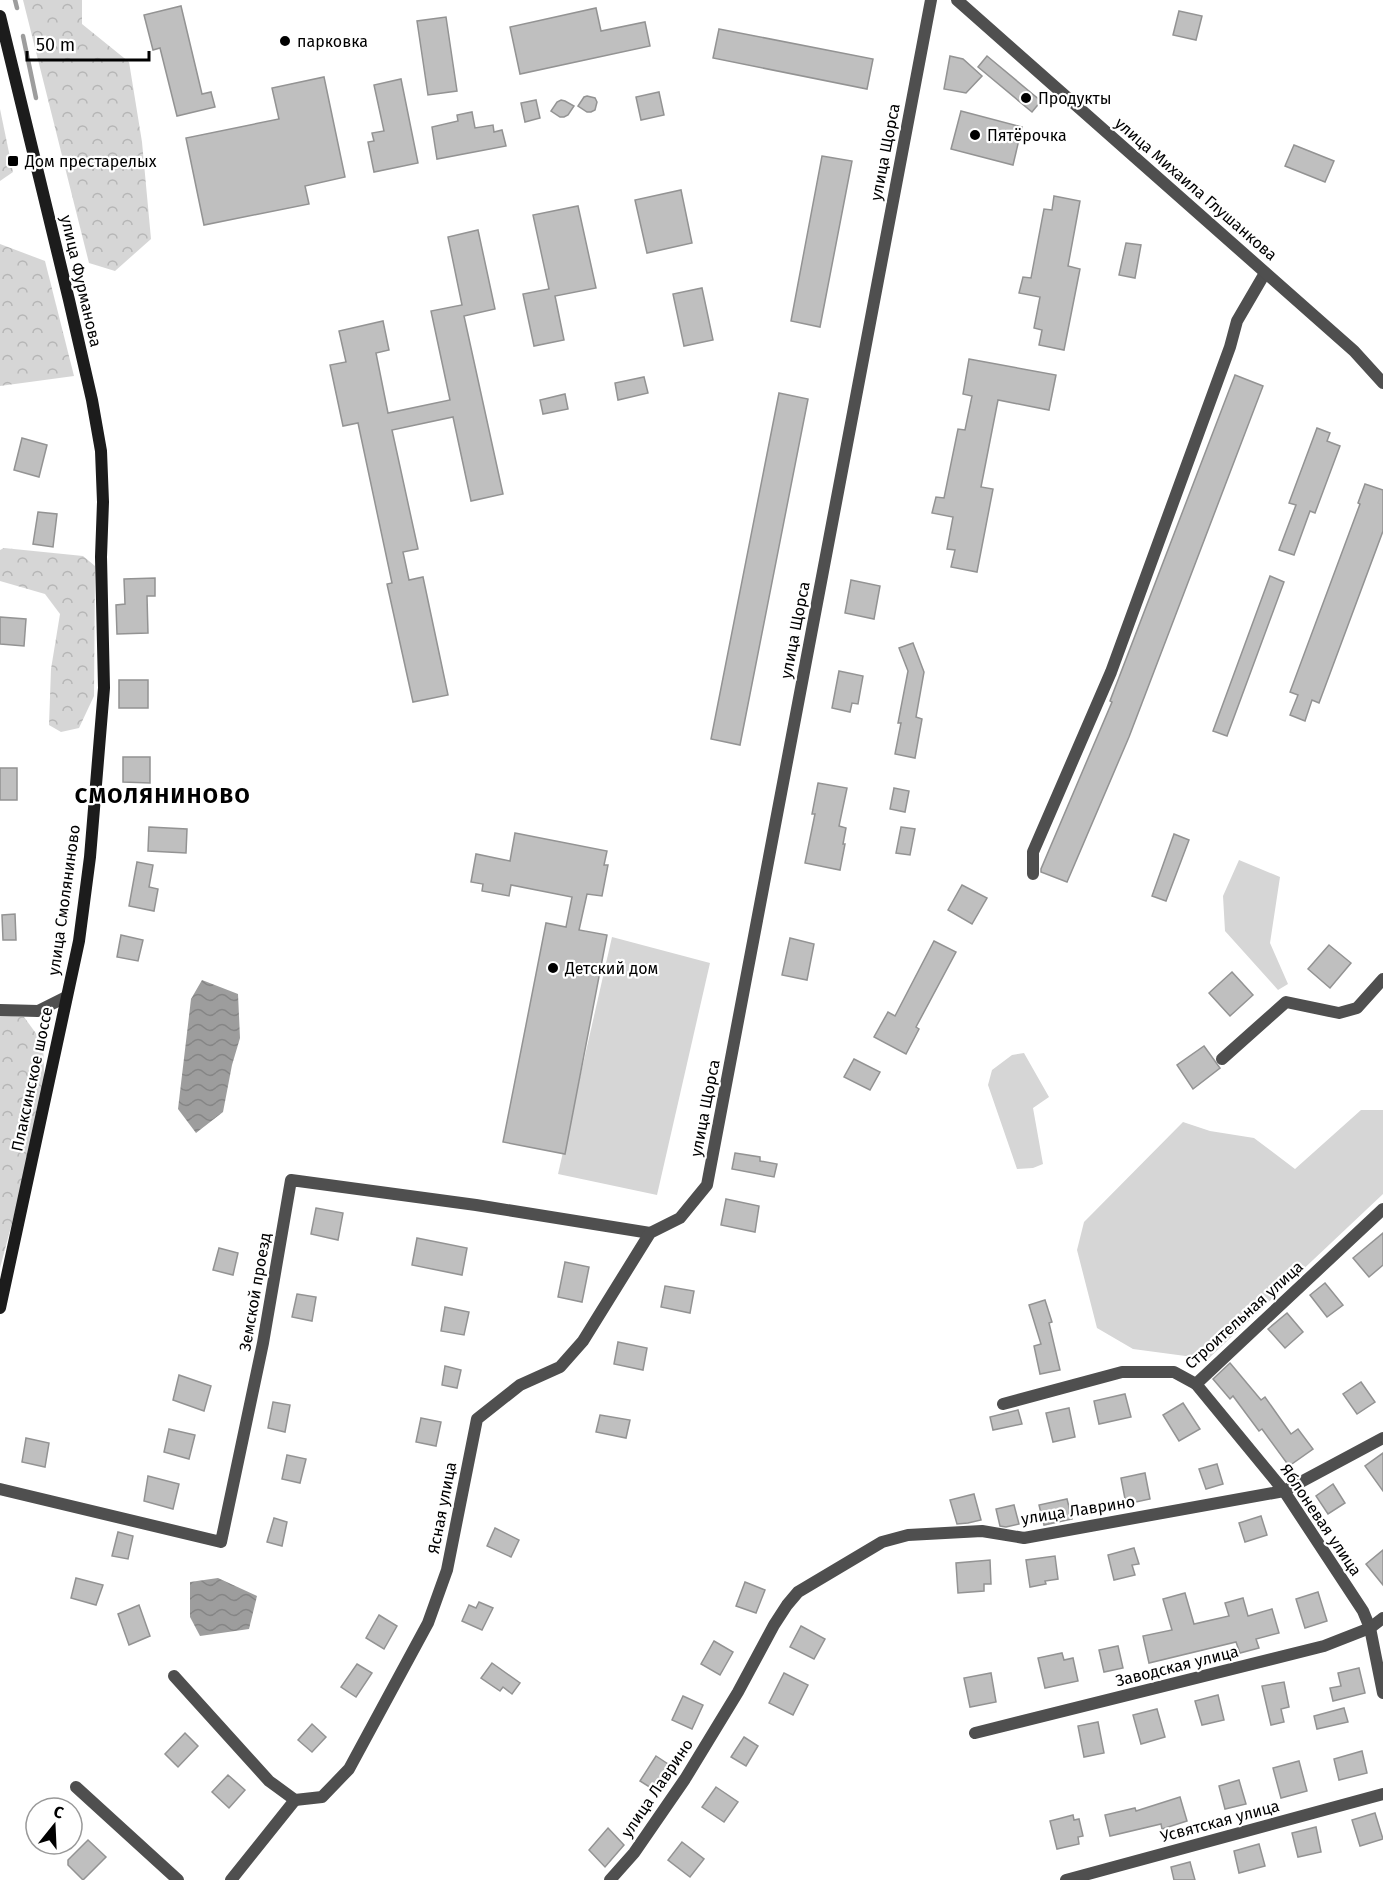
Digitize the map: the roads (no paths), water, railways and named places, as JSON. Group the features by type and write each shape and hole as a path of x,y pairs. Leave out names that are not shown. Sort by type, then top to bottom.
{"main road":[{"name":"улица Фурманова","path":"0,16 96,420 101,451 103,502 101,557"},
{"name":"улица Смоляниново","path":"66,997 79,941 90,857 104,688 101,557"},
{"name":"Плаксинское шоссе","path":"0,1308 66,997"}],"street":[{"name":"улица Щорса","path":"649,1236 680,1218 706,1185 931,0"},
{"name":"улица Михаила Глушанкова","path":"957,0 1354,351 1383,383"},
{"path":"1033,874 1033,852 1111,672 1238,321 1265,273"},
{"path":"1222,1059 1286,1002 1339,1013 1358,1008 1383,979"},
{"path":"0,1010 38,1011 66,997"},
{"name":"Земской проезд","path":"0,1489 221,1542 263,1343 291,1180 476,1205 649,1236"},
{"name":"Строительная улица","path":"1003,1404 1122,1372 1174,1372 1196,1384 1383,1209"},
{"name":"Ясная улица","path":"295,1800 322,1797 349,1769 428,1623 447,1570 477,1419 520,1385 560,1367 583,1341 649,1236"},
{"name":"Яблоневая улица","path":"1196,1384 1284,1491 1363,1611 1370,1628 1383,1693"},
{"name":"улица Лаврино","path":"610,1880 634,1853 685,1779 787,1605 798,1593 882,1542 908,1535 982,1531 1024,1538 1284,1491 1383,1438"},
{"name":"Заводская улица","path":"975,1733 1324,1646 1370,1628 1383,1618"},
{"path":"174,1676 269,1781 295,1800 231,1880"},
{"path":"76,1787 178,1880"},
{"name":"Усвятская улица","path":"1066,1880 1383,1794"}],"water":[{"path":"202,980 238,994 240,1038 223,1112 196,1133 178,1109 191,999"},
{"path":"218,1578 257,1596 249,1629 200,1636 190,1617 190,1582"}],"waterway":[{"path":"15,0 17,8"},
{"path":"23,36 36,98"}],"place":[{"name":"парковка","path":"285,41"},
{"name":"Продукты","path":"1026,98"},
{"name":"Пятёрочка","path":"975,135"},
{"name":"Дом престарелых","path":"13,161"},
{"name":"Детский дом","path":"553,968"}],"district":[{"name":"СМОЛЯНИНОВО","path":"163,795"}]}
